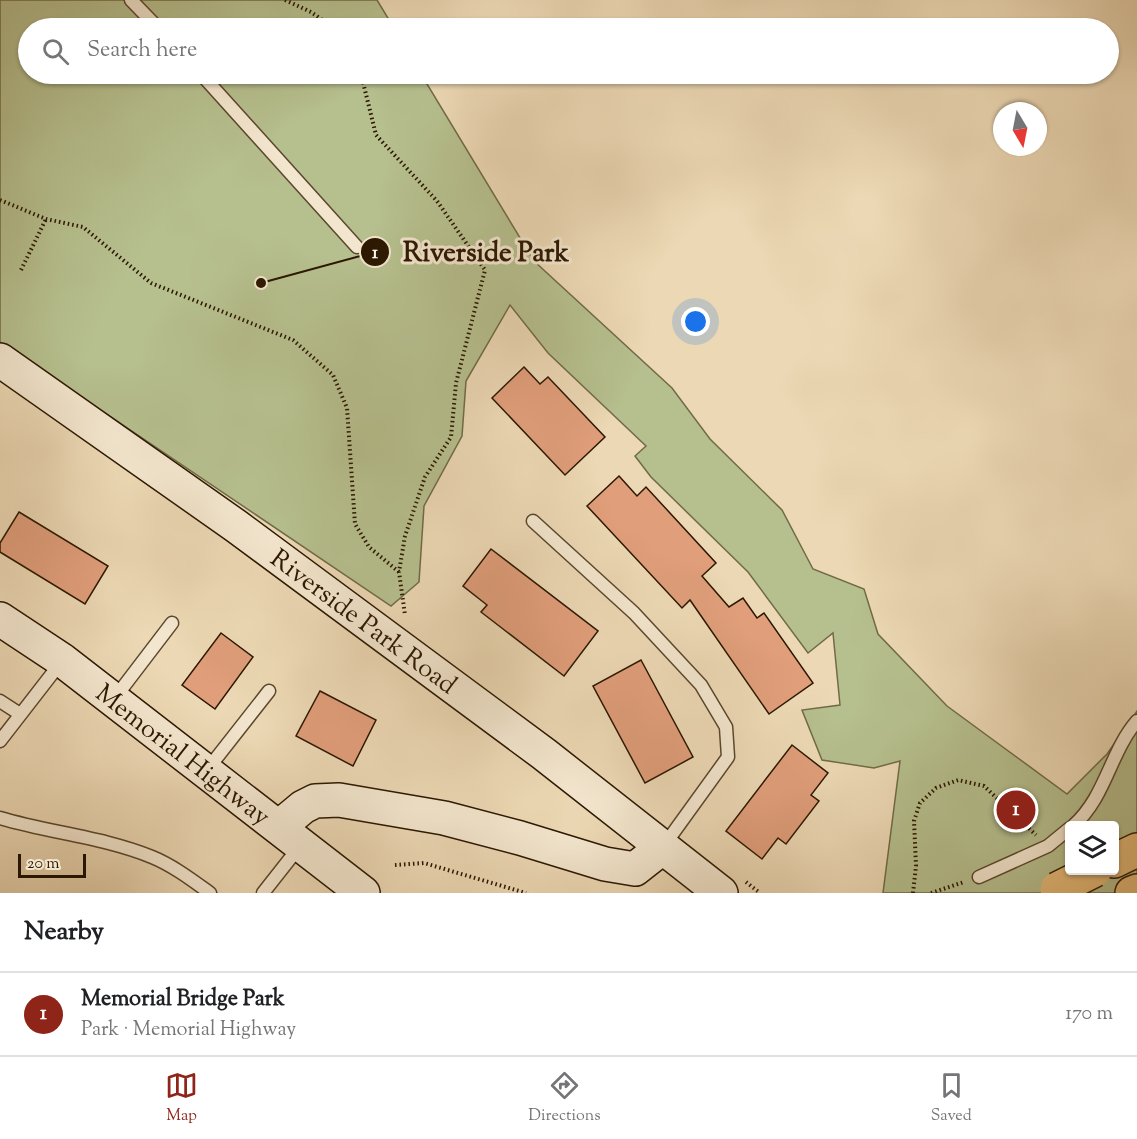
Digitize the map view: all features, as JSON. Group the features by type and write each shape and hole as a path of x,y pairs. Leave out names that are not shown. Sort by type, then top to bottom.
{"main road":[{"name":"Riverside Park Road","path":"0,360 236,526 544,754 663,847 731,886"},
{"name":"Memorial Highway","path":"0,620 62,660 363,893"},
{"path":"290,836 303,807 315,801 339,800 444,818 605,864 634,869 663,847"},
{"path":"1119,859 1137,850"},
{"path":"1049,893 1085,875"},
{"path":"1132,893 1137,891"}],"lane":[{"path":"131,0 148,18"},
{"path":"210,84 357,247"},
{"path":"533,521 642,621 701,685 726,727 728,758 663,847"},
{"path":"114,700 172,623"},
{"path":"0,741 62,660"},
{"path":"207,771 269,691"},
{"path":"0,701 20,714"},
{"path":"1076,821 1104,787 1118,749 1137,721"},
{"path":"0,818 104,842 152,857 210,893"},
{"path":"979,877 1048,846 1065,832"},
{"path":"263,893 290,836"}],"path":[{"path":"285,0 320,18"},
{"path":"363,84 375,135 437,201 485,270 456,382 451,437 425,477 405,536 399,572 403,614 412,621"},
{"path":"0,200 46,219 83,227 151,283 293,339 333,375 347,408 355,524 369,548 399,572"},
{"path":"21,270 46,219"},
{"path":"913,893 916,866 914,821 920,803 936,788 958,780 984,786 1048,846"},
{"path":"395,865 423,863 526,893"},
{"path":"931,893 979,877"},
{"path":"731,886 760,893"}],"green space":[{"path":"0,0 377,0 388,18 18,18 18,84 427,84 534,261 672,388 710,439 782,510 813,569 864,589 878,634 947,706 1067,794 1107,754 1137,711 1137,893 883,893 900,761 874,768 822,760 802,710 840,705 833,633 808,653 748,572 651,477 635,456 646,446 548,353 510,305 466,381 462,436 424,506 419,582 391,606 0,342"}],"building":[{"path":"524,367 540,384 548,377 605,437 565,475 492,398"},
{"path":"619,476 637,496 646,487 716,563 702,576 729,607 743,598 757,618 764,613 813,683 769,714 690,600 682,608 587,506"},
{"path":"19,512 108,566 85,604 0,552 0,543"},
{"path":"491,549 598,631 564,676 481,612 487,605 463,586"},
{"path":"221,633 253,657 215,709 182,685"},
{"path":"641,660 693,757 645,783 593,686"},
{"path":"320,691 376,720 353,766 296,736"},
{"path":"792,745 828,773 811,795 819,801 786,844 778,838 762,859 726,831"}],"place":[{"name":"Riverside Park","path":"261,283"},
{"name":"Memorial Bridge Park","path":"1016,810"}]}
